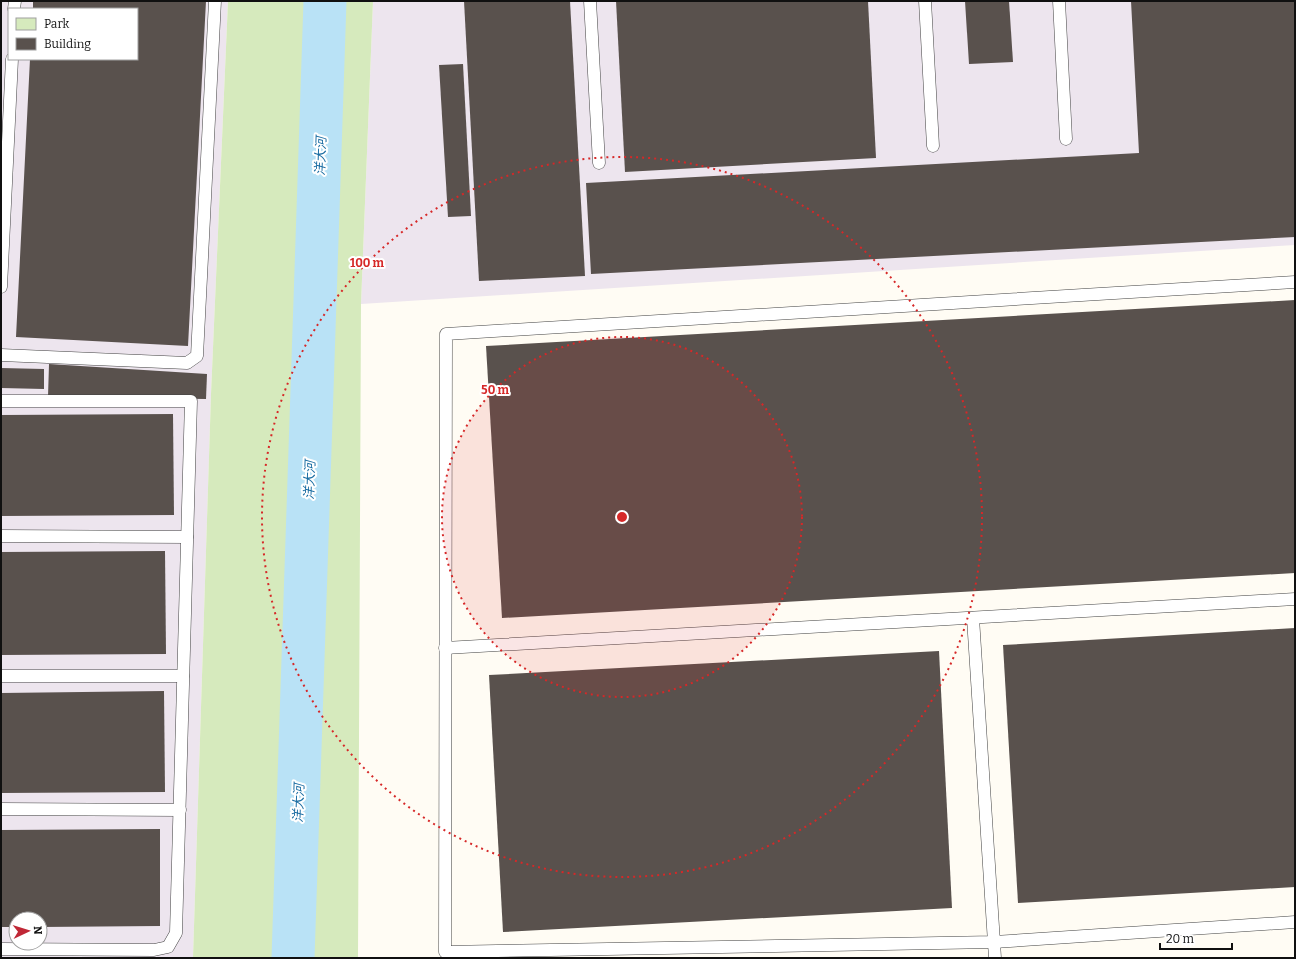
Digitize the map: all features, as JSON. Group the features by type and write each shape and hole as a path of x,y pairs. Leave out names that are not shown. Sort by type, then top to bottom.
{"lane":[{"path":"1,355 187,363 197,356 215,1"},
{"path":"590,1 599,164"},
{"path":"925,1 933,146"},
{"path":"1059,1 1066,139"},
{"path":"1,287 12,60"},
{"path":"1295,282 446,334 445,952 994,942 1295,922"},
{"path":"1,401 191,401 176,934 168,947 154,950 1,949"},
{"path":"1,536 187,537"},
{"path":"445,648 1295,600"},
{"path":"973,618 995,958"},
{"path":"1,676 183,676"},
{"path":"1,809 180,810"}],"shaded area":[{"path":"1,1 228,1 211,394 193,958 1,958"},
{"path":"373,1 1295,1 1295,245 361,304"}],"green space":[{"path":"228,1 373,1 361,304 358,958 193,958 211,394"}],"building":[{"path":"33,1 206,1 188,346 16,337 30,60 138,60 138,8 33,8"},
{"path":"464,1 570,1 585,276 479,281"},
{"path":"616,1 868,1 876,158 625,172"},
{"path":"965,1 1009,1 1013,62 969,64"},
{"path":"1131,1 1295,1 1295,237 591,274 586,183 1139,153"},
{"path":"463,64 471,216 448,217 439,65"},
{"path":"1295,300 1295,573 502,618 486,346"},
{"path":"49,364 207,374 206,399 48,397"},
{"path":"1,368 44,369 44,389 1,388"},
{"path":"173,414 174,515 1,516 1,415"},
{"path":"165,551 166,654 1,655 1,552"},
{"path":"1295,628 1295,887 1018,903 1003,645"},
{"path":"939,651 952,908 503,932 489,675"},
{"path":"164,691 165,792 1,793 1,693"},
{"path":"160,829 160,926 48,927 48,911 8,911 8,927 1,927 1,830"}],"waterway":[{"name":"洋大河","path":"293,958 325,1"}]}
